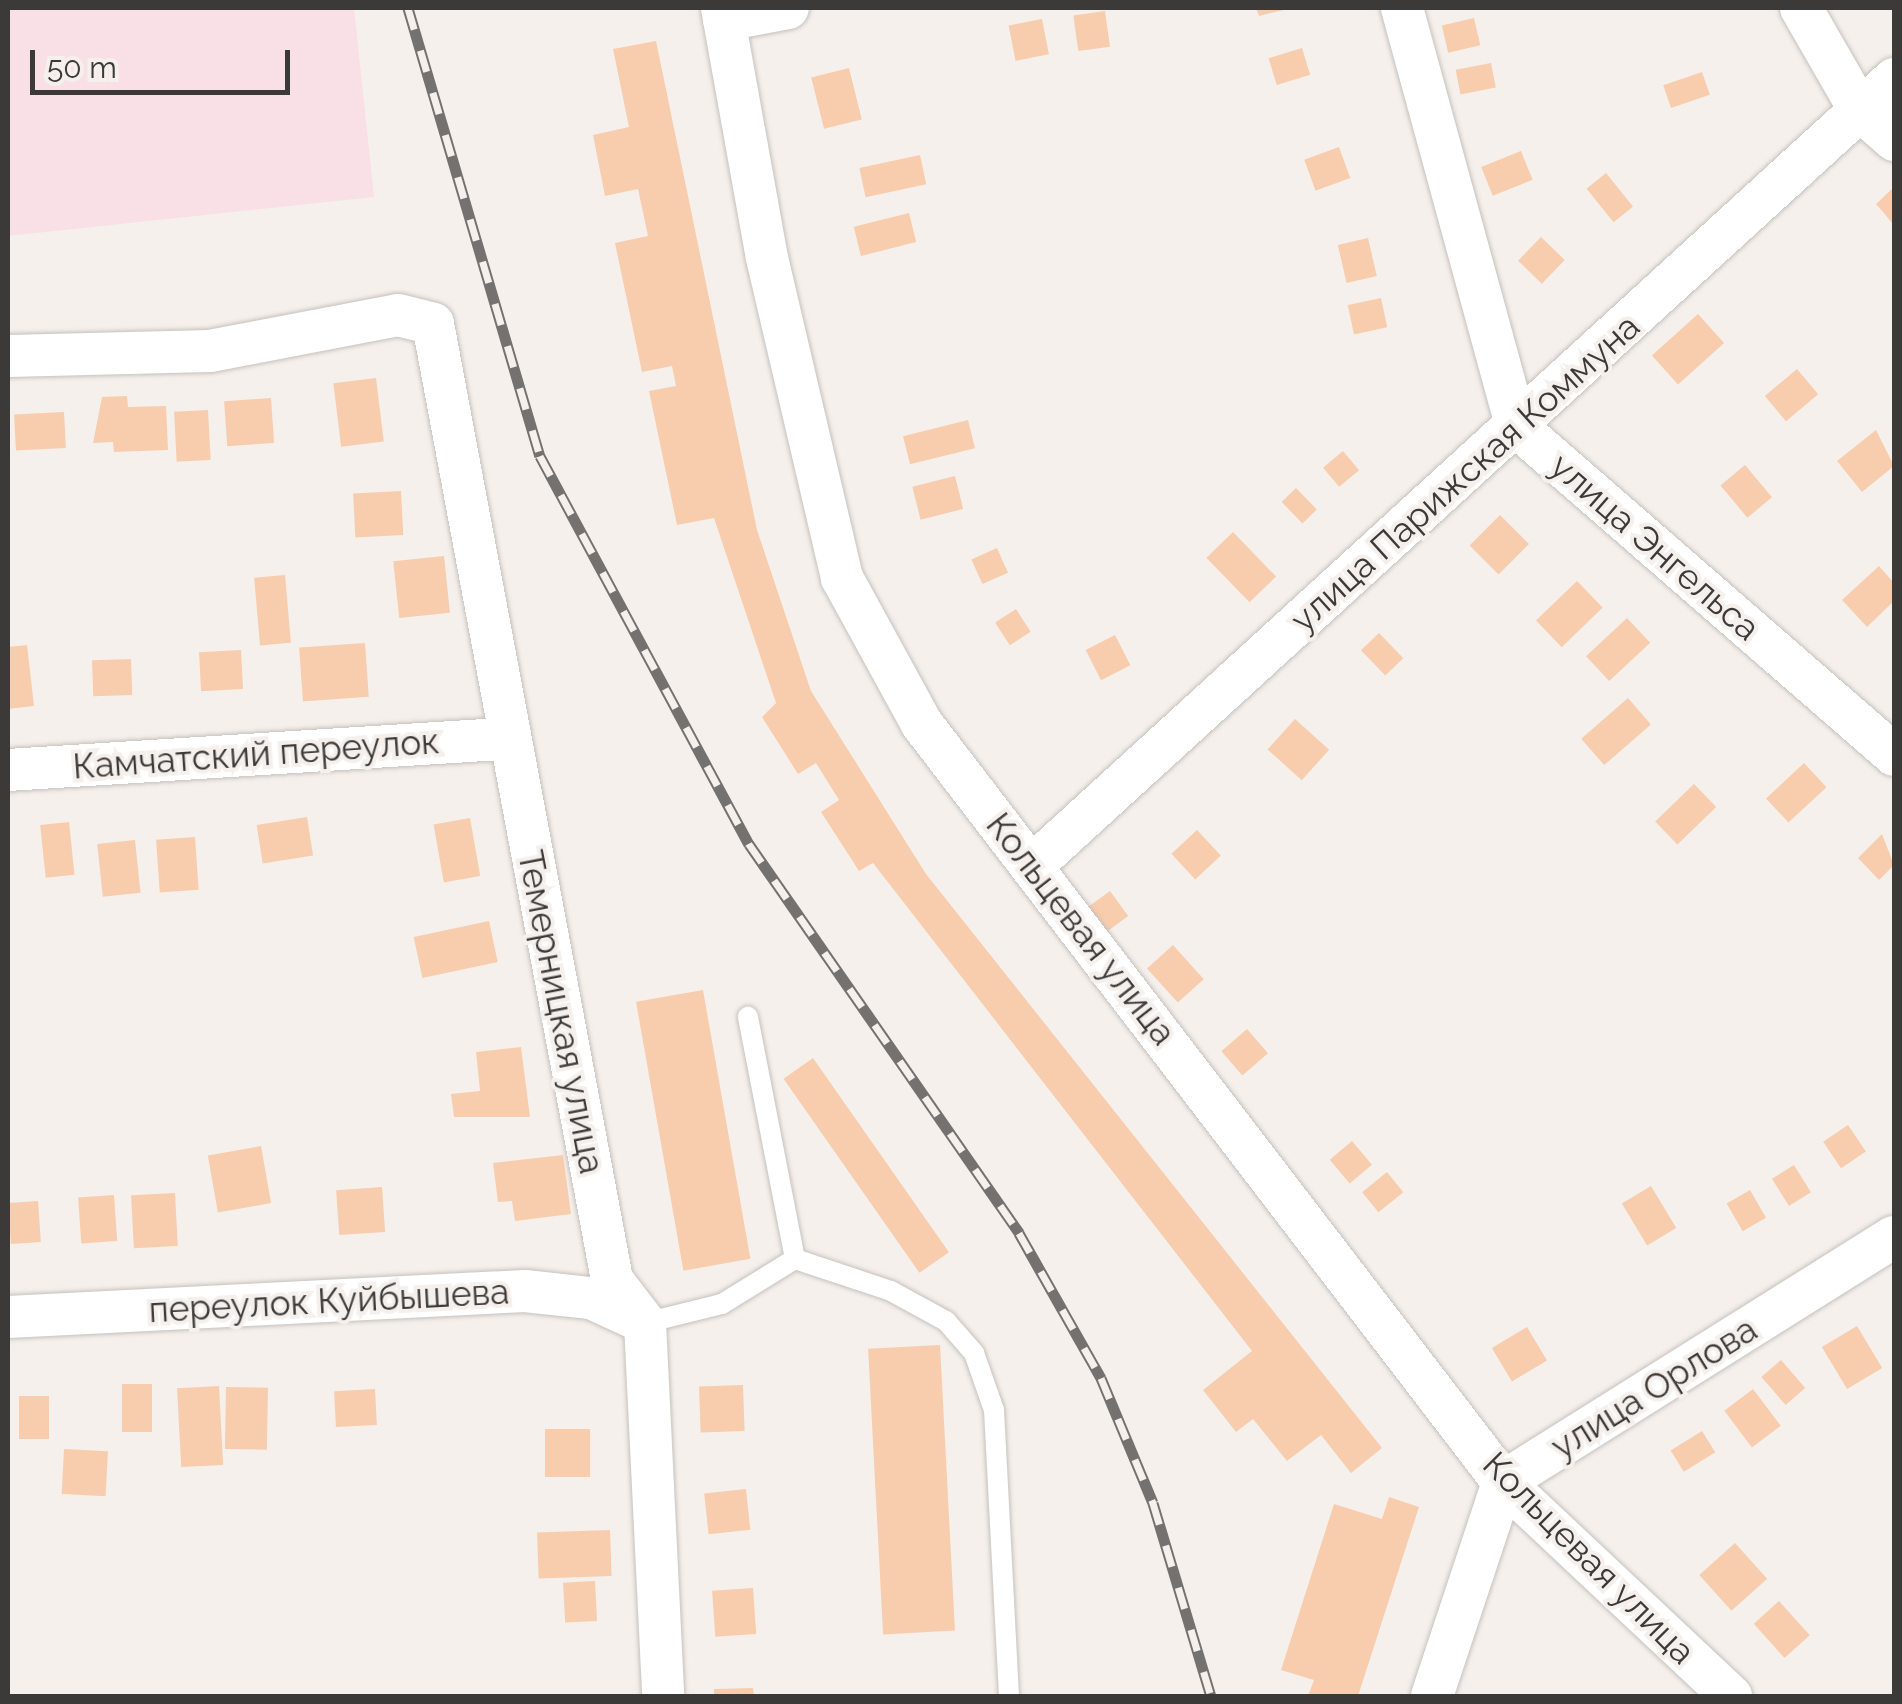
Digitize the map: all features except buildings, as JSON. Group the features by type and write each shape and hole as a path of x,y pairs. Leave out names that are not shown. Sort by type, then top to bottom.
{"street":[{"path":"723,14 788,8"},
{"name":"улица Энгельса","path":"1402,8 1517,428 1894,755"},
{"path":"1800,8 1860,109 1894,140"},
{"name":"Кольцевая улица","path":"723,14 767,258 842,578 922,724 1503,1482 1731,1696"},
{"name":"улица Парижская Коммуна","path":"1033,864 1517,428 1894,79"},
{"name":"Темерницкая улица","path":"8,356 210,351 398,315 433,324 504,739 612,1280 645,1323"},
{"name":"Камчатский переулок","path":"8,770 504,739"},
{"name":"улица Орлова","path":"1503,1482 1894,1238"},
{"name":"переулок Куйбышева","path":"8,1316 525,1290 591,1298 645,1323"},
{"path":"645,1323 663,1696"},
{"path":"1432,1696 1503,1482"}],"lane":[{"path":"748,1017 794,1259"},
{"path":"645,1323 722,1304 794,1259"},
{"path":"794,1259 891,1291 946,1321 974,1353 994,1410 1008,1696"}],"shaded area":[{"path":"8,8 354,8 374,197 8,236"}],"railway":[{"path":"408,8 540,456 749,844 1019,1233 1101,1378 1153,1503 1211,1696"}]}
